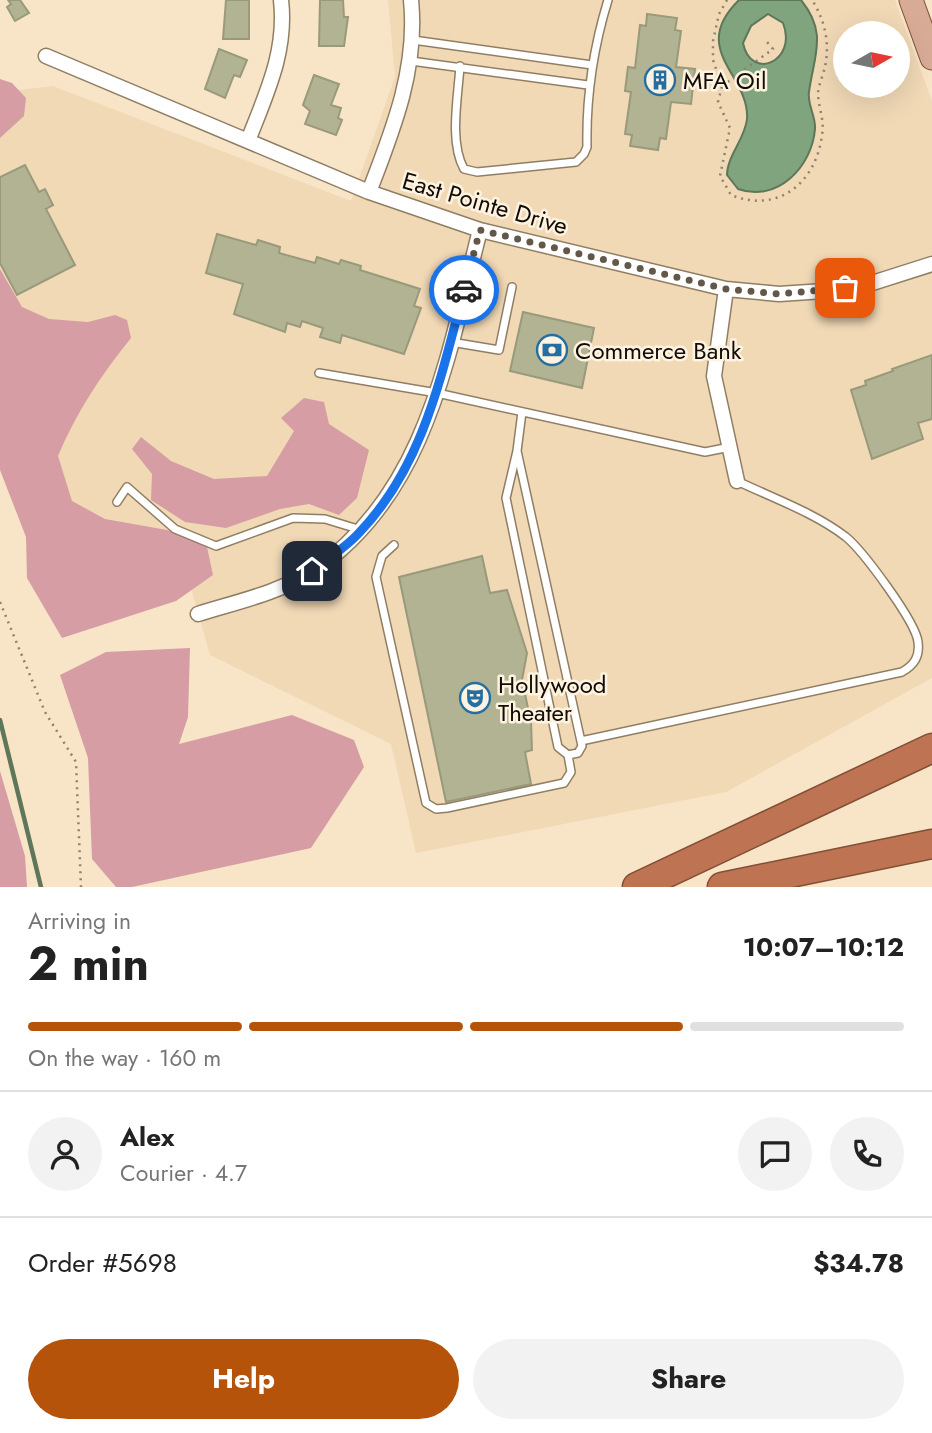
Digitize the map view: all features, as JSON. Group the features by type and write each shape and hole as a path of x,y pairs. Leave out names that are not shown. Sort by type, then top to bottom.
{"highway":[{"path":"637,887 932,748"},
{"path":"722,887 932,844"}],"main road":[{"path":"911,0 932,58"}],"street":[{"path":"248,141 278,63 284,28 281,0"},
{"path":"369,192 398,117 411,61 411,0"},
{"name":"East Pointe Drive","path":"46,56 369,192 480,230 726,289 779,294 824,291 866,285 932,264"},
{"path":"198,614 278,589 312,571 362,530 390,496 417,447 437,393 480,230"},
{"path":"726,289 714,376 737,481"}],"lane":[{"path":"460,66 457,112 459,160 464,169 477,172 576,162 584,155 587,147 589,85 608,0"},
{"path":"413,40 592,65"},
{"path":"411,61 589,85"},
{"path":"451,342 499,350 512,287"},
{"path":"319,373 437,393 705,452 730,447"},
{"path":"394,545 382,556 376,577 426,803 436,809 447,808 564,783 571,772 568,755 558,747 506,498 517,452 522,412"},
{"path":"517,452 582,746 578,753 568,755"},
{"path":"581,741 902,672 912,666 918,657 915,632 860,550 845,536 812,517 737,481"},
{"path":"117,502 127,487 175,529 216,546 293,518 325,519 362,530"}],"path":[{"path":"727,0 719,14 713,41 713,60 722,86 718,102 730,128 727,150 720,169 725,190 743,200 782,199 810,168 823,133 818,93 827,53 827,39 820,12 812,0"},
{"path":"722,86 773,49 767,41"},
{"path":"0,601 45,712 76,762 81,887"}],"shaded area":[{"path":"388,0 895,0 903,21 833,21 833,98 910,98 910,41 932,101 932,678 726,792 416,853 391,744 210,655 178,542 119,531 68,504 0,271 0,92 53,86 351,201 395,77"},
{"path":"739,0 801,0 809,12 817,34 809,97 815,124 812,143 800,168 779,186 766,191 738,189 727,175 747,119 740,89 720,48 719,34 725,18","holes":["768,14 783,23 786,36 779,56 772,62 755,62 748,55 743,43 751,26"]},
{"path":"0,79 12,83 26,98 24,116 0,138"},
{"path":"0,269 22,307 49,319 88,322 115,315 127,320 131,338 90,395 58,456 72,501 105,519 167,530 207,547 213,575 176,601 62,638 27,578 26,537 0,470"},
{"path":"304,398 324,402 329,424 369,450 357,498 339,515 309,504 280,509 226,528 185,522 151,500 152,474 132,449 141,437 171,461 214,479 267,476 294,431 281,418"},
{"path":"190,648 188,717 179,744 292,715 354,740 364,767 311,848 132,887 116,887 92,859 88,758 60,675 106,652"},
{"path":"0,771 25,856 27,887 0,887"}],"building":[{"path":"8,0 20,0 29,13 15,21 7,7 11,4"},
{"path":"226,0 249,0 249,39 223,39"},
{"path":"320,0 343,0 344,17 348,17 344,46 319,46"},
{"name":"MFA Oil","path":"647,14 677,18 675,30 681,31 676,67 695,69 691,104 671,102 666,139 660,138 658,150 630,146 632,135 625,134 631,92 625,91 628,67 635,68 640,25 646,26"},
{"path":"219,49 247,60 240,77 234,75 225,98 205,89"},
{"path":"314,75 339,84 331,105 341,108 338,118 342,120 336,135 305,124 310,111 303,105"},
{"path":"25,165 39,192 45,189 53,205 46,209 75,265 17,295 0,263 0,177"},
{"path":"217,234 256,245 258,240 280,247 279,253 315,263 317,257 339,264 341,260 361,266 360,270 420,289 414,306 421,308 404,354 342,335 340,343 320,337 323,328 302,321 300,327 287,323 285,332 234,314 243,284 206,273"},
{"name":"Commerce Bank","path":"523,312 594,328 582,388 510,371"},
{"path":"932,355 932,419 918,423 923,439 872,459 851,390 866,385 865,381 893,371 892,369"},
{"name":"Hollywood Theater","path":"482,556 490,593 507,590 527,653 522,680 531,722 532,750 525,752 531,784 446,802 399,577"}],"waterway":[{"path":"0,720 41,887"}],"way so far":[{"path":"464,290 480,230 726,289 779,294 845,288"}],"place":[{"name":"MFA Oil","path":"660,80"},
{"name":"Commerce Bank","path":"552,350"},
{"name":"Hollywood Theater","path":"475,698"}],"route":[{"path":"312,571 357,535 390,496 417,447 437,393 464,290"}]}
